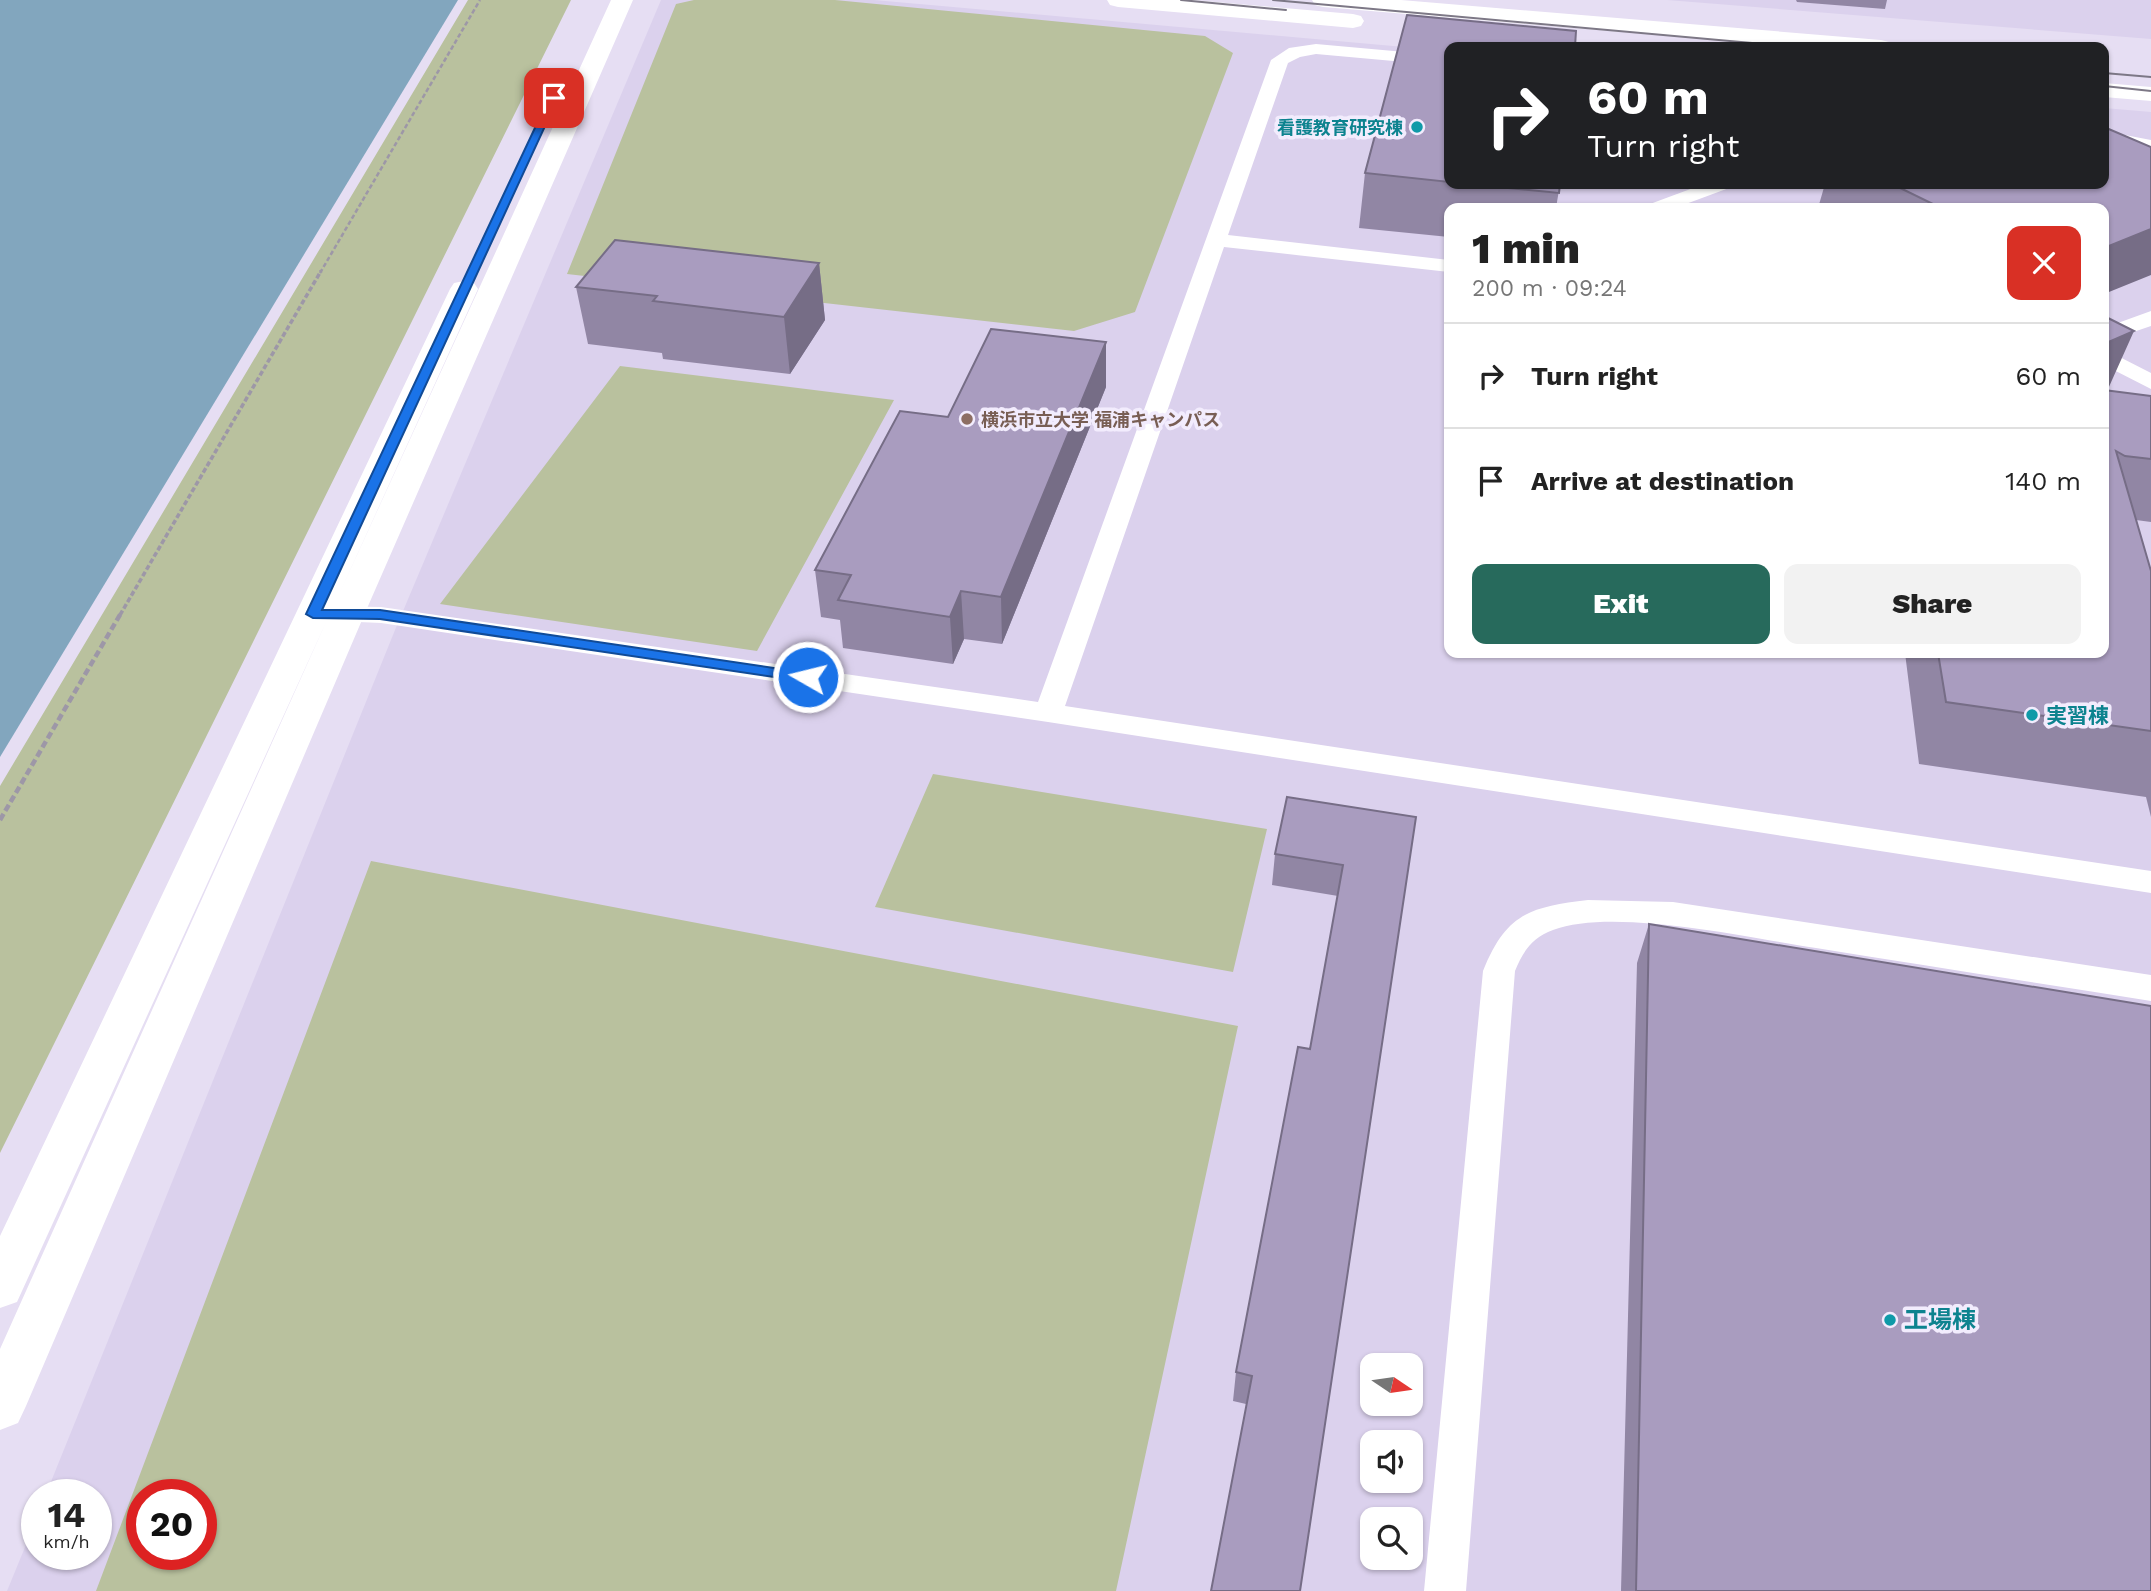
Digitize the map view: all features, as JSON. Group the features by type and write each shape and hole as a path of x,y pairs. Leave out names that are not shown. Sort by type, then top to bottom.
{"street":[{"path":"0,1406 331,613 599,0"},
{"path":"0,1287 331,613 622,0"},
{"path":"1118,0 1582,42"},
{"path":"1323,0 1822,42"},
{"path":"2109,90 2151,94"}],"lane":[{"path":"1048,713 1280,60 1295,52 1316,50 1444,61"},
{"path":"2109,138 2151,146"},
{"path":"1671,203 1708,189"},
{"path":"1215,240 1444,265"},
{"path":"2109,333 2151,318"},
{"path":"2109,359 2151,382"},
{"path":"331,613 380,615 1048,713 2151,881"},
{"path":"1445,1591 1499,971 1513,941 1547,917 1605,911 1673,914 2151,988"}],"path":[{"path":"0,820 480,0"}],"shaded area":[{"path":"661,0 874,0 1444,51 1444,189 2109,189 2109,108 2151,112 2151,1591 7,1591 21,1557 21,1570 112,1570 112,1479 52,1479 395,630"},
{"path":"1667,0 2151,0 2151,39"}],"green space":[{"path":"468,0 571,0 0,1153 0,786"},
{"path":"694,0 835,0 1205,36 1233,53 1135,312 1074,331 567,274 676,4"},
{"path":"620,366 894,400 757,651 440,604"},
{"path":"933,774 1267,829 1233,972 875,907"},
{"path":"371,861 1238,1026 1116,1591 96,1591 104,1570 112,1570 112,1549 126,1511 126,1570 217,1570 217,1479 138,1479"}],"water":[{"path":"0,0 458,0 0,757"}],"building":[{"path":"1407,15 1576,31 1575,42 1444,42 1444,181 1365,173"},
{"path":"2109,129 2151,147 2151,229 2109,246 2109,203 1931,203 1902,189 2109,189"},
{"path":"1519,189 1559,189 1559,193"},
{"path":"615,240 819,263 784,317 653,301 657,296 576,287"},
{"path":"2109,318 2134,331 2109,342"},
{"path":"991,329 1106,342 1001,597 961,591 950,617 838,600 851,575 815,570 900,411 948,417"},
{"path":"2109,391 2151,396 2151,459 2125,456 2116,451 2151,571 2151,731 1946,702 1939,658 2109,658"},
{"path":"1287,797 1416,817 1300,1591 1211,1591 1252,1376 1236,1372 1298,1047 1310,1049 1343,865 1275,854"},
{"name":"工場棟","path":"1649,924 2151,1006 2151,1591 1636,1591"}],"tram line":[{"path":"1181,0 1286,10"},
{"path":"1273,0 1741,42"},
{"path":"2109,73 2151,77"},
{"path":"2109,87 2151,91"}],"place":[{"name":"看護教育研究棟","path":"1417,127"},
{"name":"横浜市立大学 福浦キャンパス","path":"967,419"},
{"name":"実習棟","path":"2032,715"},
{"name":"工場棟","path":"1890,1320"}],"route":[{"path":"554,98 313,614 380,615 808,677"}]}
